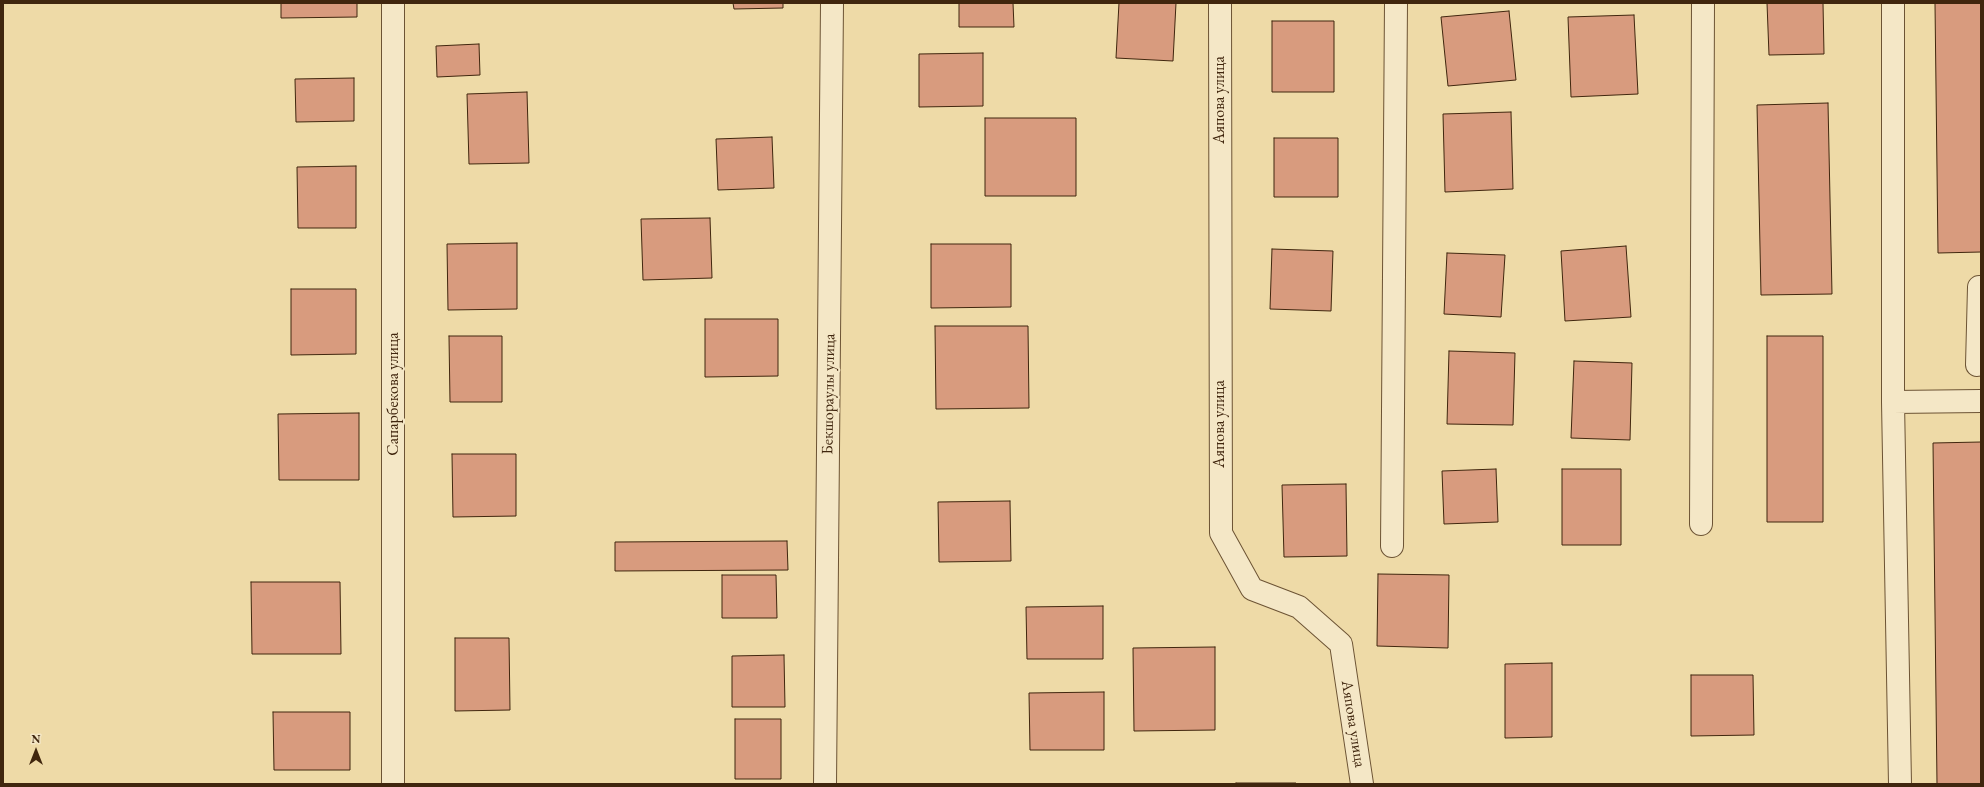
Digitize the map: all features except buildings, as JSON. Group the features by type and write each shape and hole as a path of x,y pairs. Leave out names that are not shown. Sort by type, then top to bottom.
{"street":[{"name":"Сапарбекова улица","path":"393,784 394,3"},
{"name":"Бекшораулы улица","path":"825,784 832,3"},
{"name":"Аяпова улица","path":"1220,3 1221,533 1252,589 1299,607 1341,644 1362,784"},
{"path":"1392,546 1396,3"},
{"path":"1701,524 1703,3"},
{"path":"1893,3 1893,402 1900,784"},
{"path":"1977,365 1979,287 1981,287"},
{"path":"1893,402 1981,401"}]}
